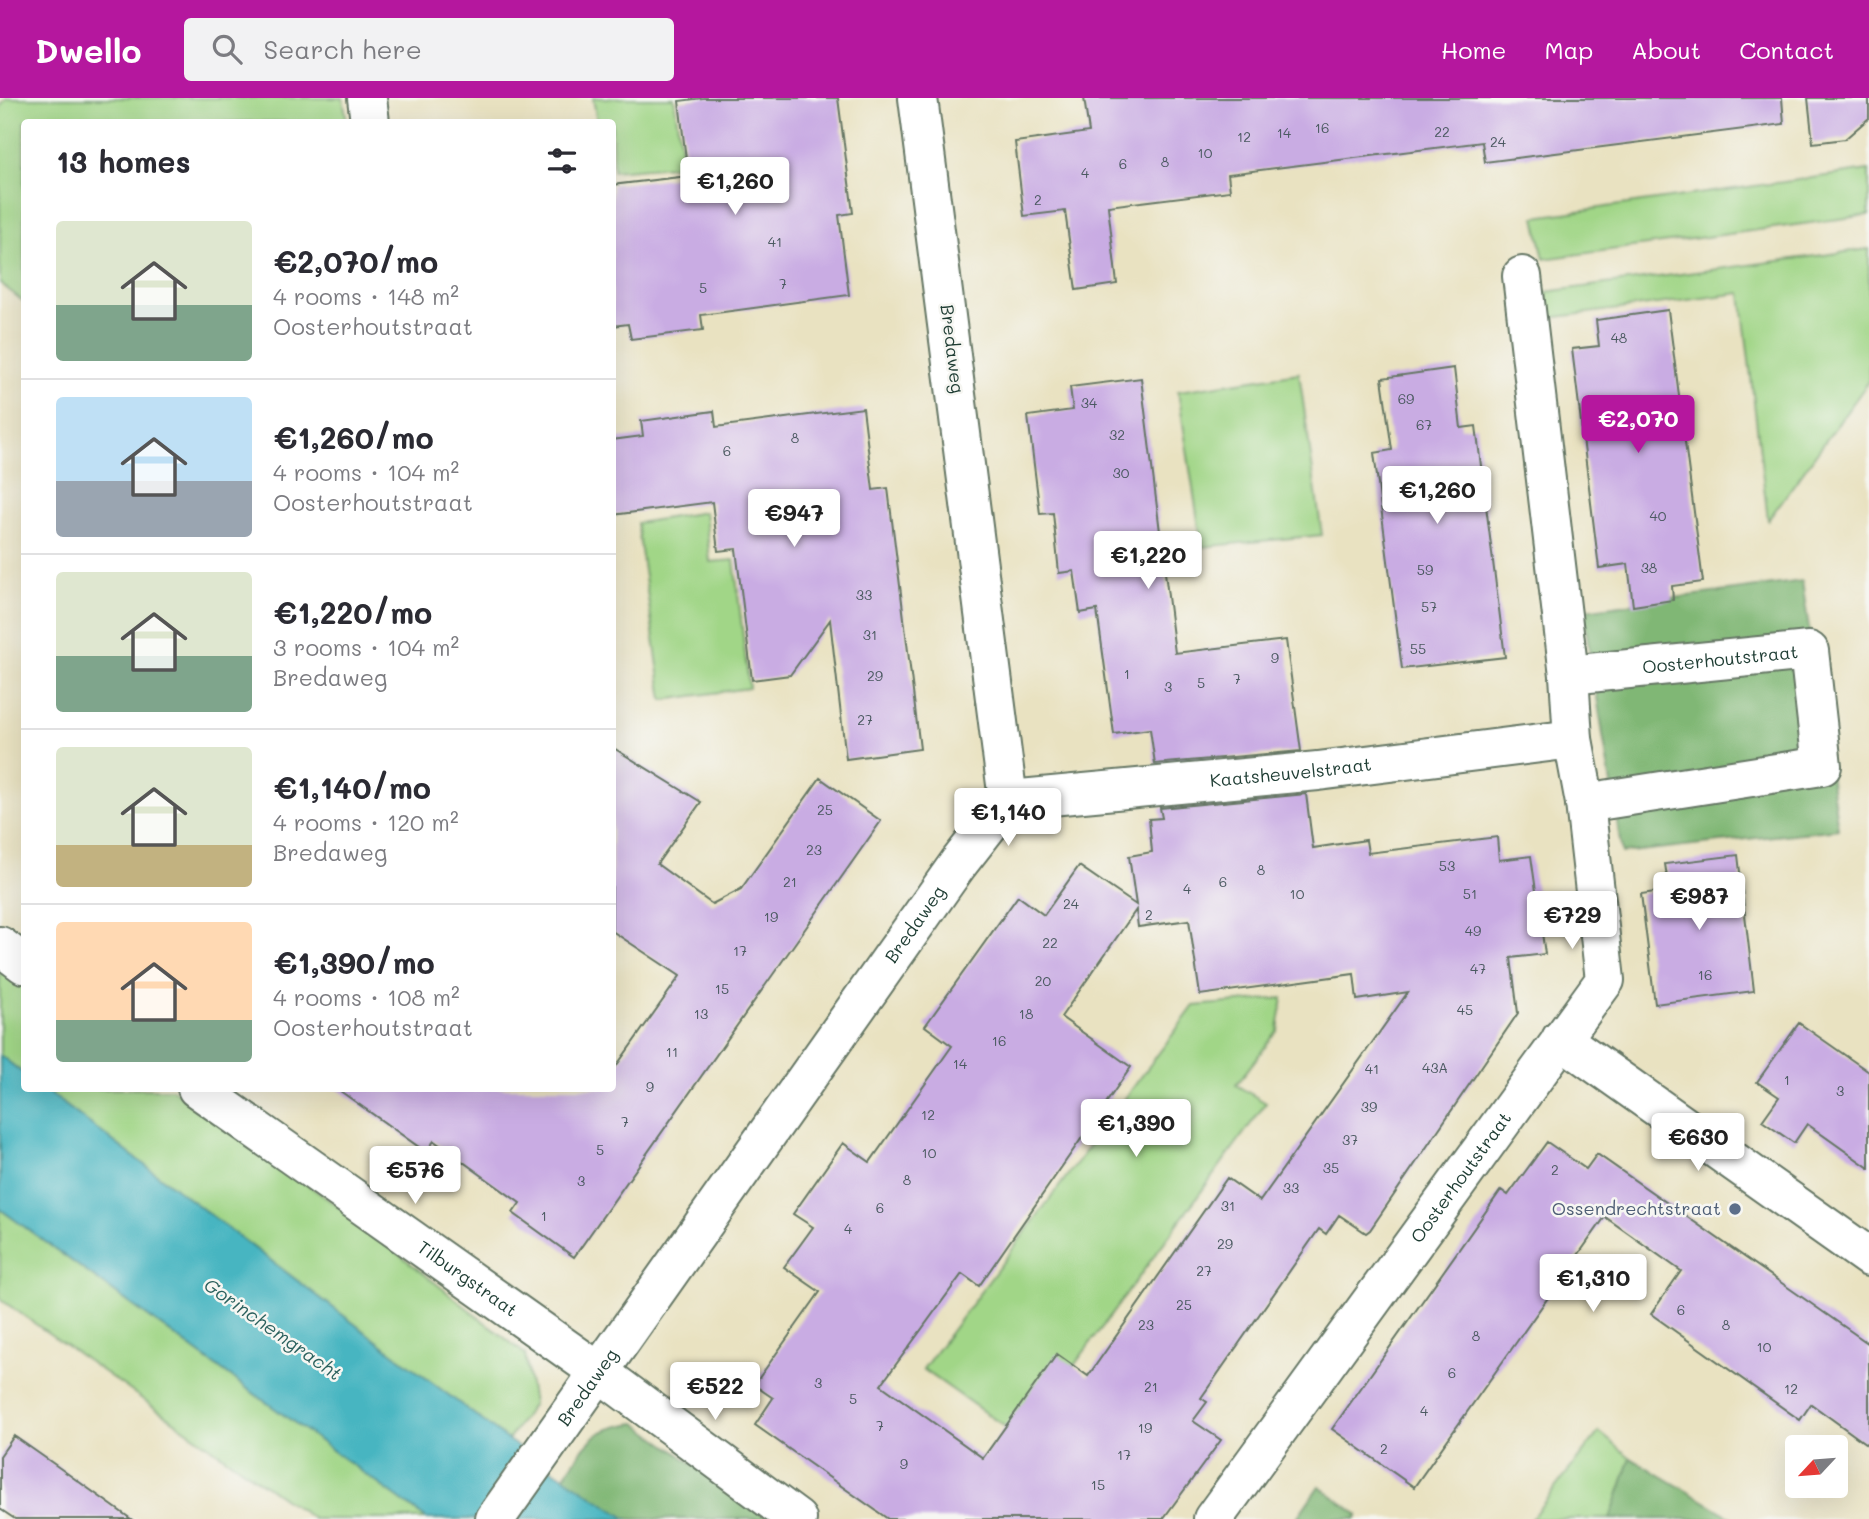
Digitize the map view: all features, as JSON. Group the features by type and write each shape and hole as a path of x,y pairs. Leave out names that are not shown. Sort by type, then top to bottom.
{"street":[{"path":"367,98 370,119"},
{"name":"Bredaweg","path":"495,1519 958,864 1007,800 918,98"},
{"name":"Oosterhoutstraat","path":"1213,1519 1605,980 1585,803 1573,739 1569,675 1522,276"},
{"name":"Oosterhoutstraat","path":"1569,675 1809,651 1822,766 1585,803"},
{"name":"Kaatsheuvelstraat","path":"1007,800 1318,771 1573,739"},
{"path":"0,946 21,962"},
{"path":"1561,1040 1869,1257"},
{"name":"Tilburgstraat","path":"202,1092 599,1372"},
{"path":"599,1372 796,1519"}],"green space":[{"path":"7,98 343,98 346,119 21,119 21,300 0,283 0,107"},
{"path":"593,98 674,98 683,165 616,171 616,119 596,119"},
{"path":"1869,170 1869,215 1544,259 1535,217"},
{"path":"1869,249 1869,381 1768,520 1741,293 1550,318 1545,292"},
{"path":"1299,373 1322,535 1202,547 1178,391"},
{"path":"705,512 710,562 734,560 749,688 663,700 637,523"},
{"path":"1802,581 1838,829 1622,853 1583,610"},
{"path":"0,966 21,981 21,1072 0,1055"},
{"path":"1283,998 1278,1030 1236,1085 1266,1103 1021,1438 923,1369 1194,1006"},
{"path":"48,1092 176,1092 346,1212 525,1354 533,1404 508,1440"},
{"path":"0,1209 427,1519 313,1519 0,1299"},
{"path":"636,1423 769,1519 627,1519 563,1478 592,1439 609,1429"},
{"path":"1599,1432 1631,1458 1610,1519 1531,1519"},
{"path":"1631,1458 1734,1519 1610,1519"},
{"path":"1319,1486 1358,1515 1355,1519 1296,1519"}],"water":[{"name":"Gorinchemgracht","path":"0,1055 21,1072 21,1092 48,1092 508,1440 627,1519 427,1519 0,1209"}],"building":[{"path":"703,98 838,98 853,213 839,215 849,295 701,315 703,330 631,339 628,324 616,326 616,185 688,176 679,101"},
{"path":"1084,98 1782,98 1784,124 1485,162 1482,142 1228,174 1230,191 1108,206 1117,284 1076,290 1065,211 1024,216 1015,142 1089,132"},
{"path":"1808,98 1869,98 1869,118 1845,139 1813,143"},
{"path":"1668,310 1703,582 1672,586 1673,600 1633,606 1628,564 1599,568 1572,349 1599,346 1596,320"},
{"path":"1454,368 1461,428 1476,426 1505,657 1402,669 1374,453 1392,450 1382,378"},
{"path":"1141,378 1175,653 1286,640 1301,751 1155,764 1150,729 1114,734 1097,610 1080,613 1074,571 1059,573 1053,513 1040,514 1028,416 1073,410 1070,387"},
{"path":"863,408 873,490 888,488 920,749 846,759 830,620 790,675 752,680 736,549 718,551 712,502 616,514 616,439 643,436 641,421 714,411 716,427"},
{"path":"616,749 701,802 657,864 712,904 741,889 820,778 881,821 574,1257 513,1213 520,1203 434,1141 426,1152 342,1092 616,1092 616,1066 680,976 616,934"},
{"path":"1306,794 1313,848 1366,840 1368,853 1497,837 1499,860 1531,856 1545,954 1511,958 1518,1013 1370,1230 1366,1233 1339,1215 1326,1234 1319,1229 1201,1398 1207,1402 1193,1421 1221,1440 1163,1519 888,1519 755,1425 773,1398 754,1385 820,1292 784,1267 813,1227 793,1214 843,1143 870,1162 952,1046 925,1026 1018,896 1044,915 1079,866 1136,905 1129,856 1152,852 1149,819 1162,818 1160,808","holes":["1136,910 1138,927 1189,920 1200,995 1354,974 1357,1000 1408,992 1260,1201 1227,1178 1088,1376 1057,1354 983,1458 881,1385 962,1274 979,1286 1131,1067 1061,1017"]},
{"path":"1738,855 1754,991 1655,1004 1641,894 1669,890 1665,864"},
{"path":"1799,1023 1869,1072 1869,1168 1807,1124 1794,1143 1762,1121 1779,1097 1757,1082"},
{"path":"1547,1142 1586,1169 1597,1154 1869,1344 1869,1446 1811,1404 1800,1420 1651,1314 1681,1271 1605,1217 1414,1487 1332,1429 1501,1190 1508,1195"},
{"path":"14,1436 131,1519 15,1519 0,1509 0,1456"}],"place":[{"name":"Ossendrechtstraat","path":"1735,1209"}]}
